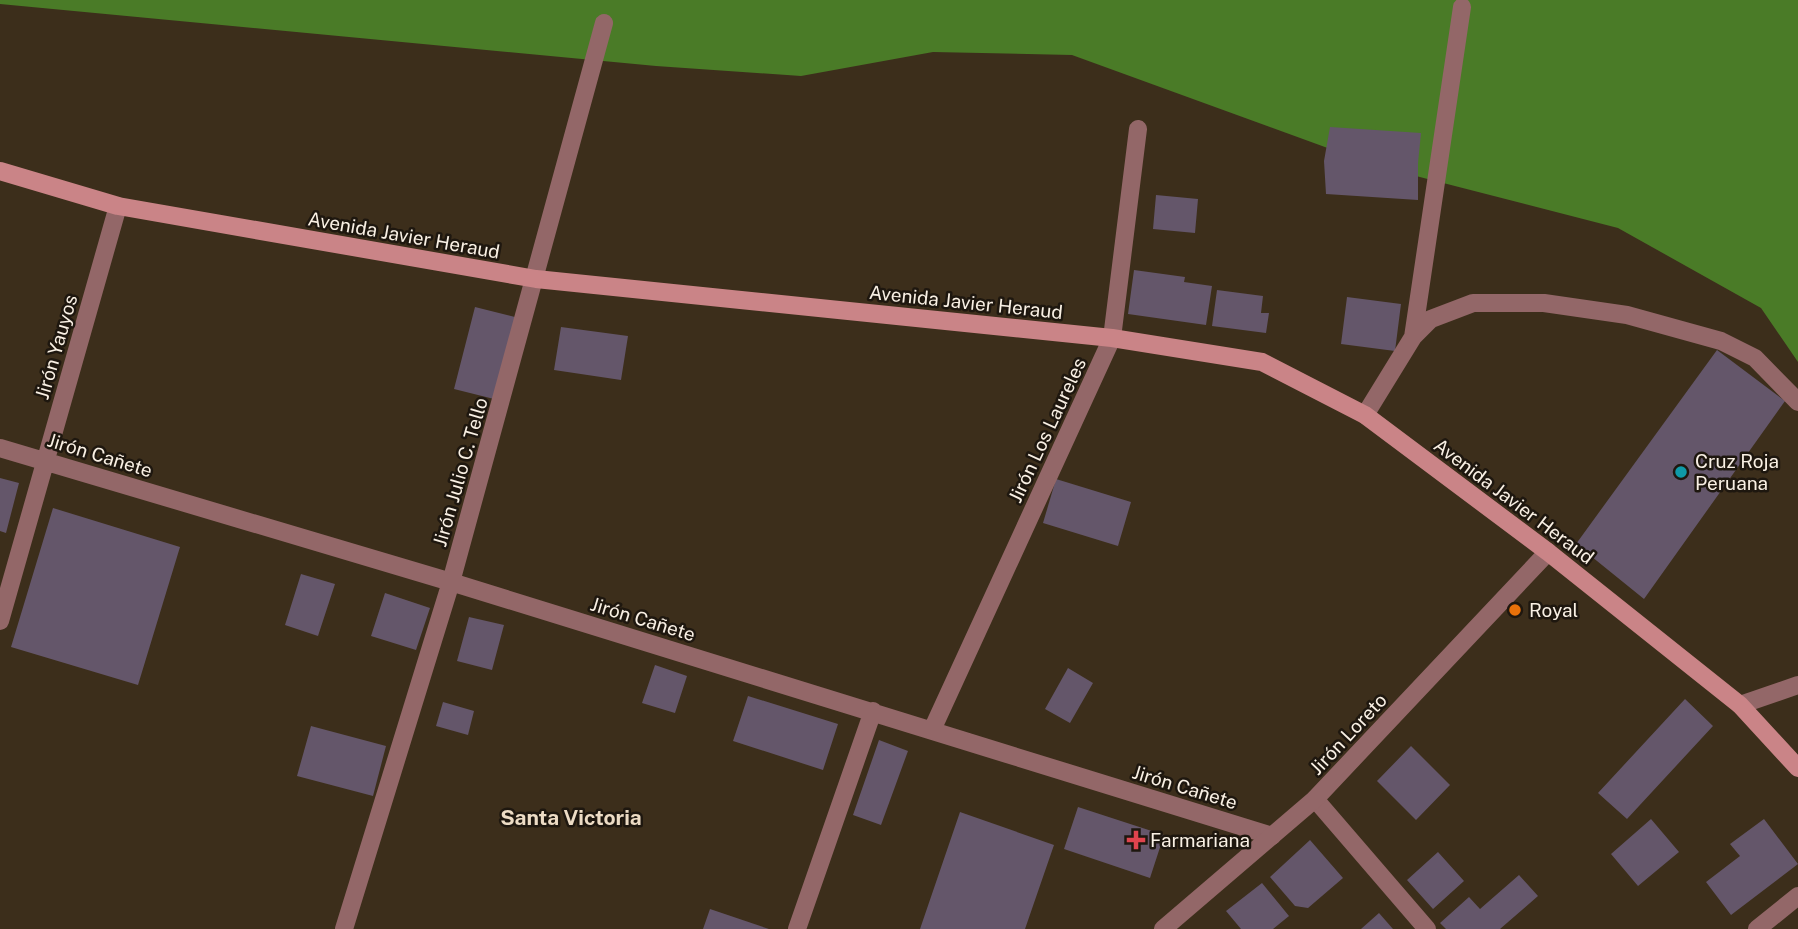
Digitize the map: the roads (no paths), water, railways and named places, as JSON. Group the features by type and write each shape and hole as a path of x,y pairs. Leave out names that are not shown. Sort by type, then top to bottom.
{"main road":[{"name":"Avenida Javier Heraud","path":"0,171 118,206 536,279 1112,338 1262,362 1365,415 1548,552 1740,705 1798,768"}],"street":[{"path":"1413,337 1462,7"},
{"name":"Jirón Julio C. Tello","path":"344,929 452,582 604,23"},
{"name":"Jirón Los Laureles","path":"932,730 1112,338 1138,129"},
{"name":"Jirón Yauyos","path":"0,621 118,206"},
{"path":"1365,415 1413,337 1430,319 1473,303 1544,303 1627,316 1721,341 1755,358 1798,402"},
{"name":"Jirón Cañete","path":"0,448 452,582 1272,836"},
{"name":"Jirón Loreto","path":"1163,929 1315,799 1548,552"},
{"path":"1740,705 1798,685"},
{"path":"797,929 873,711"},
{"path":"1315,799 1427,929"},
{"path":"1757,929 1798,896"}],"place":[{"name":"Cruz Roja Peruana","path":"1681,472"},
{"name":"Royal","path":"1515,610"},
{"name":"Farmariana","path":"1136,840"}],"district":[{"name":"Santa Victoria","path":"571,818"}]}
